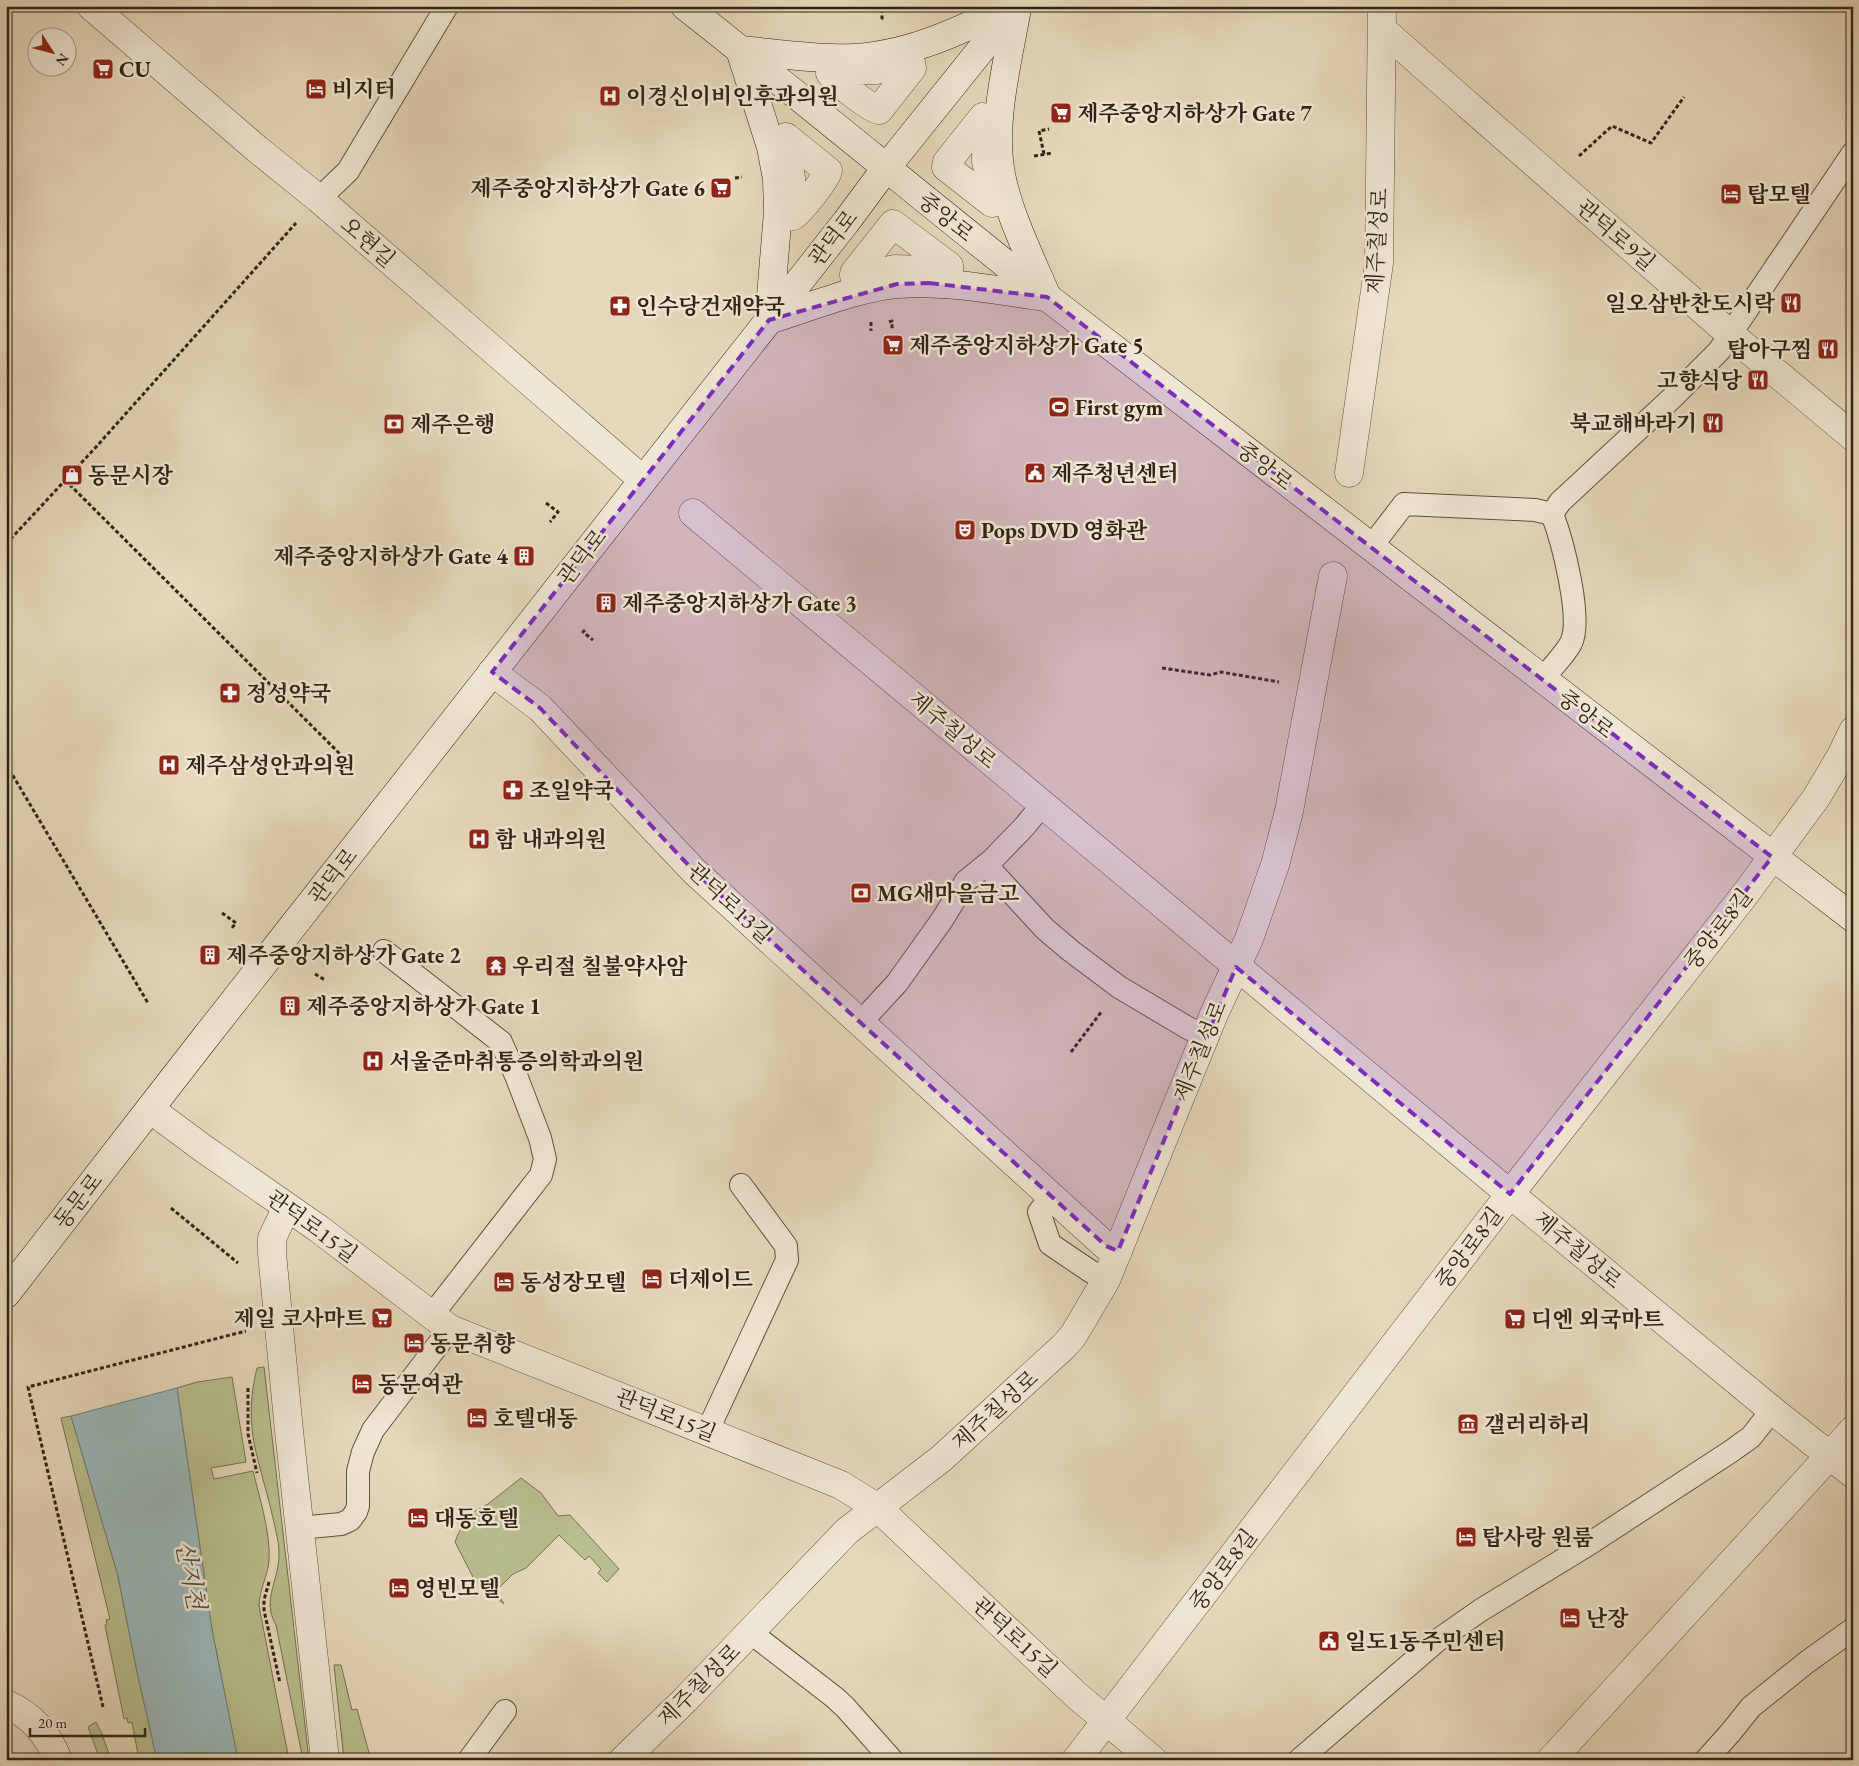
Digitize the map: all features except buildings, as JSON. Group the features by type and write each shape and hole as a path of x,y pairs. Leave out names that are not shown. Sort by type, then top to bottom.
{"street":[{"name":"오현길","path":"90,6 257,149 319,199 643,480"},
{"name":"중앙로","path":"685,6 1047,298 1853,918"},
{"path":"1016,6 1003,89 999,128 999,160 1004,189 1047,298 946,284 897,284 867,289 769,320 778,212 777,179 771,147 740,50 837,59 874,56 903,50 942,37 1016,6"},
{"name":"관덕로","path":"150,1109 846,222 886,168 1016,6"},
{"name":"관덕로9길","path":"1383,18 1468,105 1730,334 1853,437"},
{"name":"제주칠성로","path":"1349,473 1379,263 1383,18"},
{"name":"제주칠성로","path":"693,513 1510,1194 1772,1410 1853,1474"},
{"name":"제주칠성로","path":"623,1760 685,1700 847,1531 942,1458 1063,1348 1073,1336 1106,1280 1205,1036 1249,939 1275,865 1289,811 1333,576"},
{"name":"관덕로13길","path":"492,672 540,708 694,871 1106,1246 1118,1251"},
{"name":"중앙로8길","path":"1076,1760 1510,1194 1731,912 1816,798 1841,756 1853,731"},
{"name":"관덕로15길","path":"150,1109 319,1229 441,1322 826,1479 878,1508 1075,1694 1153,1760"},
{"name":"동문로","path":"6,1294 150,1109"},
{"path":"287,1207 272,1238 272,1253 299,1528 325,1760"},
{"path":"1551,1760 1853,1430"},
{"path":"6,1704 18,1709 33,1720 44,1733 58,1760"}],"lane":[{"path":"319,199 348,171 447,6"},
{"path":"1552,514 1560,502 1672,398 1719,351 1853,153"},
{"path":"1371,548 1404,504 1534,510 1552,514"},
{"path":"1542,680 1571,643 1575,627 1570,585 1559,531 1552,514"},
{"path":"861,1022 897,982 942,920 966,881 986,865 1024,827 1042,805"},
{"path":"986,865 1045,929 1071,951 1120,986 1188,1028 1205,1036"},
{"path":"299,1528 341,1524 350,1520 356,1512 358,1506 358,1471 363,1452 373,1430 441,1322 541,1175 545,1159 540,1138 518,1078 501,1042 384,951"},
{"path":"707,1432 787,1260 786,1246 741,1186"},
{"path":"1051,1196 1039,1212 1050,1244 1106,1280"},
{"path":"1299,1760 1338,1724 1438,1640 1481,1610 1589,1544 1730,1452 1751,1437 1772,1410"},
{"path":"1706,1760 1751,1707 1807,1662 1853,1629"},
{"path":"750,1632 834,1697 892,1760"},
{"path":"469,1760 505,1711"}],"path":[{"path":"1555,182 1568,166 1612,126 1651,143 1684,97"},
{"path":"1044,154 1040,131 1049,129"},
{"path":"1028,156 1053,153"},
{"path":"6,544 319,199"},
{"path":"885,322 892,321 892,330"},
{"path":"871,322 878,322"},
{"path":"65,480 346,760"},
{"path":"546,503 558,512 550,522"},
{"path":"585,630 583,632 593,640"},
{"path":"1162,668 1210,675 1222,672 1312,687"},
{"path":"6,764 148,1004"},
{"path":"222,913 236,923 231,929"},
{"path":"315,974 325,980"},
{"path":"1071,1052 1120,986"},
{"path":"171,1208 238,1263 240,1273"},
{"path":"103,1707 28,1386 247,1331 246,1321"},
{"path":"248,1385 248,1434 259,1481"},
{"path":"270,1579 264,1600 264,1610 280,1686"}],"highlighted area":[{"path":"929,283 1047,297 1772,857 1510,1194 1236,967 1118,1251 1106,1246 694,871 540,708 492,672 769,320 897,284"}],"green space":[{"path":"264,1367 309,1760 303,1760 276,1625 270,1607 272,1589 279,1562 279,1548 254,1442 251,1421 253,1389 257,1368"},
{"path":"232,1377 246,1462 211,1468 214,1479 253,1471 264,1515 269,1550 268,1566 260,1594 259,1606 289,1760 238,1760 212,1630 177,1388 197,1382"},
{"path":"71,1416 118,1576 157,1760 139,1760 132,1722 128,1723 127,1718 124,1719 105,1625 107,1624 106,1620 110,1619 61,1418"},
{"path":"521,1478 541,1493 558,1516 570,1515 619,1569 607,1582 598,1573 601,1569 589,1556 585,1560 559,1535 526,1568 513,1574 496,1591 504,1604 474,1579 455,1542 458,1534 470,1514 488,1504"},
{"path":"334,1665 341,1665 352,1710 357,1709 371,1760 344,1760"},
{"path":"96,1722 111,1760 100,1760 88,1727"}],"water":[{"name":"산지천","path":"177,1388 212,1630 238,1760 157,1760 118,1576 71,1416"}],"place":[{"name":"CU","path":"103,69"},
{"name":"비지터","path":"316,89"},
{"name":"이경신이비인후과의원","path":"610,96"},
{"name":"제주중앙지하상가 Gate 7","path":"1061,113"},
{"name":"제주중앙지하상가 Gate 6","path":"721,188"},
{"name":"탑모텔","path":"1731,194"},
{"name":"일오삼반찬도시락","path":"1791,303"},
{"name":"인수당건재약국","path":"620,306"},
{"name":"제주중앙지하상가 Gate 5","path":"893,345"},
{"name":"탑아구찜","path":"1828,349"},
{"name":"고향식당","path":"1758,380"},
{"name":"First gym","path":"1059,407"},
{"name":"북교해바라기","path":"1713,423"},
{"name":"제주은행","path":"394,424"},
{"name":"제주청년센터","path":"1035,473"},
{"name":"동문시장","path":"72,475"},
{"name":"Pops DVD 영화관","path":"965,530"},
{"name":"제주중앙지하상가 Gate 4","path":"524,556"},
{"name":"제주중앙지하상가 Gate 3","path":"606,603"},
{"name":"정성약국","path":"230,693"},
{"name":"제주삼성안과의원","path":"169,765"},
{"name":"조일약국","path":"513,790"},
{"name":"함 내과의원","path":"479,839"},
{"name":"MG새마을금고","path":"861,893"},
{"name":"제주중앙지하상가 Gate 2","path":"210,955"},
{"name":"우리절 칠불약사암","path":"496,966"},
{"name":"제주중앙지하상가 Gate 1","path":"290,1006"},
{"name":"서울준마취통증의학과의원","path":"373,1061"},
{"name":"더제이드","path":"652,1279"},
{"name":"동성장모텔","path":"504,1282"},
{"name":"제일 코사마트","path":"382,1318"},
{"name":"디엔 외국마트","path":"1515,1319"},
{"name":"동문취향","path":"414,1343"},
{"name":"동문여관","path":"362,1384"},
{"name":"호텔대동","path":"477,1418"},
{"name":"갤러리하리","path":"1468,1424"},
{"name":"대동호텔","path":"418,1518"},
{"name":"탑사랑 원룸","path":"1466,1537"},
{"name":"영빈모텔","path":"399,1588"},
{"name":"난장","path":"1570,1618"},
{"name":"일도1동주민센터","path":"1329,1641"}]}
